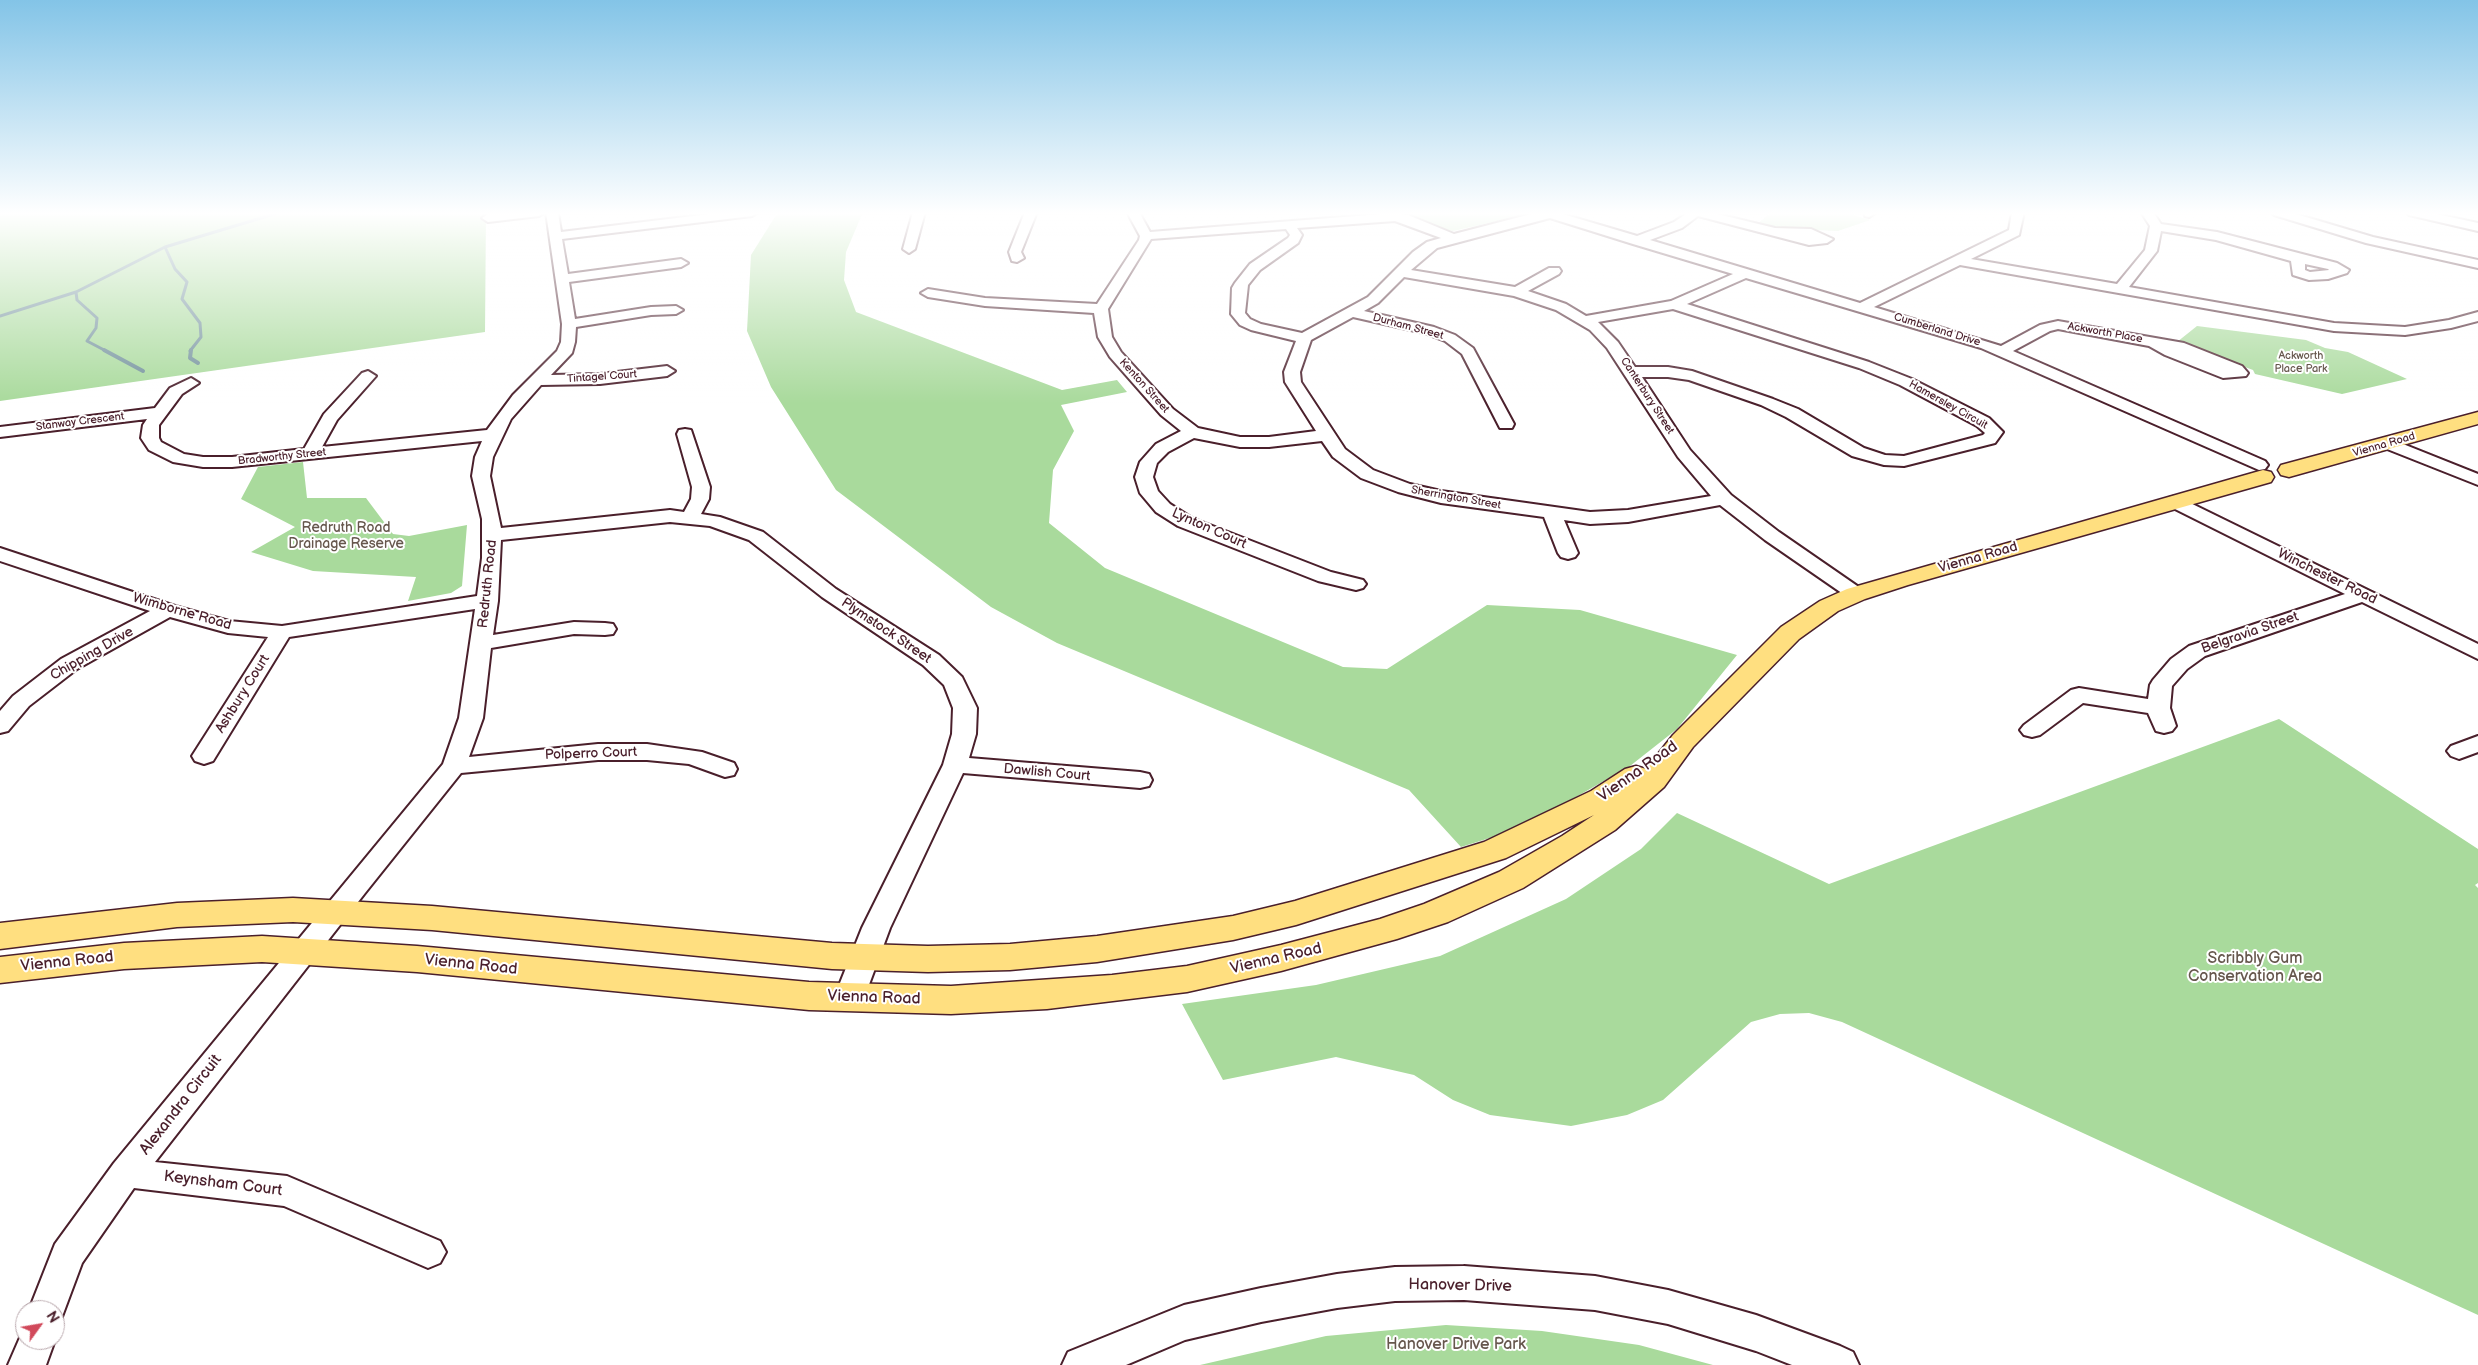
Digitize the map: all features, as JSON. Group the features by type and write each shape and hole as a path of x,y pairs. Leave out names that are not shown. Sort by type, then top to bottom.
{"main road":[{"name":"Vienna Road","path":"0,970 43,964 200,950 304,951 809,996 951,1000 1047,995 1112,989 1206,975 1290,956 1385,930 1476,896 1511,880 1573,844 1604,822 1653,780 1683,741 1790,634 1814,615 1856,594 2176,502 2261,471 2278,481 2296,480 2297,476 2289,470 2478,418"},
{"name":"Vienna Road","path":"0,936 177,915 266,911 335,911 866,957 928,959 1010,957 1097,949 1233,928 1296,913 1495,850 1529,836 1602,798 1627,783 1683,741"}],"street":[{"path":"563,278 581,276"},
{"path":"928,293 985,302 1101,309 1122,276"},
{"path":"1248,276 1239,288 1238,314 1245,322 1256,327 1304,338 1372,300 1396,276"},
{"name":"Canterbury Street","path":"1422,276 1517,292 1550,302 1586,320 1606,336 1684,453 1724,499 1772,536 1856,594"},
{"path":"1517,292 1546,276"},
{"path":"1586,320 1674,305 1741,276"},
{"name":"Cumberland Drive","path":"1751,276 2003,351 2261,471"},
{"path":"1862,308 1930,276"},
{"path":"2044,276 2329,326 2405,331 2451,324 2478,316"},
{"path":"2120,289 2131,276"},
{"name":"Redruth Road","path":"335,911 454,766 471,718 488,601 493,535 481,476 484,457 493,435 519,398 564,353 568,342 569,324 563,278"},
{"name":"Hamersley Circuit","path":"1631,372 1668,372 1692,376 1767,402 1792,413 1858,452 1884,460 1904,461 1988,440 1994,432 1983,422 1906,382 1864,365 1674,305"},
{"name":"Kenton Street","path":"1101,309 1101,321 1105,337 1115,354 1167,412 1192,432 1240,442 1269,442 1328,436"},
{"path":"569,324 676,310"},
{"name":"Durham Street","path":"1352,312 1429,330 1450,338 1468,351 1506,424"},
{"path":"2451,324 2478,333"},
{"name":"Ackworth Place","path":"2003,351 2045,328 2058,326 2077,327 2154,342"},
{"path":"2329,326 2332,342"},
{"name":"Sherrington Street","path":"1304,338 1292,372 1293,382 1339,453 1367,474 1404,488 1441,497 1590,518 1628,516 1724,499"},
{"name":"Tintagel Court","path":"538,380 600,380 667,371"},
{"path":"310,454 330,418 368,376"},
{"name":"Bradworthy Street","path":"191,383 176,391 151,425 150,438 155,446 179,458 203,462 232,462 493,435"},
{"name":"Stanway Crescent","path":"0,432 160,412"},
{"name":"Lynton Court","path":"1192,432 1162,448 1149,462 1144,477 1149,493 1163,508 1185,522 1324,577 1356,584"},
{"path":"685,434 701,487 700,499 690,518"},
{"path":"2388,444 2478,480"},
{"name":"Winchester Road","path":"2176,502 2478,652"},
{"path":"1552,513 1568,553"},
{"name":"Plymstock Street","path":"493,535 670,516 713,521 756,536 829,593 931,660 954,682 965,708 964,734 955,765 876,928 849,998"},
{"name":"Wimborne Road","path":"0,554 168,610 228,627 282,632 488,601"},
{"name":"Belgravia Street","path":"2032,730 2079,695 2162,717 2161,685 2178,664 2197,651 2363,595"},
{"name":"Chipping Drive","path":"0,726 21,701 69,664 168,610"},
{"path":"482,643 574,628 605,629"},
{"name":"Ashbury Court","path":"204,756 282,632"},
{"name":"Polperro Court","path":"454,766 569,754 647,752 693,757 725,769"},
{"name":"Dawlish Court","path":"955,765 1140,780"},
{"name":"Alexandra Circuit","path":"51,1300 67,1255 126,1174 335,911"},
{"name":"Keynsham Court","path":"126,1174 287,1191 428,1252"},
{"name":"Hanover Drive","path":"1081,1365 1184,1323 1261,1305 1337,1291 1395,1284 1464,1283 1595,1293 1668,1307 1756,1333 1840,1365"},
{"path":"27,1365 32,1350"}],"green space":[{"path":"0,276 485,276 485,332 0,401"},
{"path":"750,276 844,276 844,280 856,312 1062,390 1117,380 1127,392 1061,405 1074,431 1053,470 1049,523 1105,568 1343,667 1387,669 1487,605 1580,610 1737,655 1677,729 1630,766 1562,805 1496,836 1461,847 1409,790 1057,643 991,607 836,490 771,387 747,331"},
{"name":"Ackworth Place Park","path":"2197,326 2306,340 2325,348 2348,352 2407,379 2342,394 2255,374 2253,370 2177,342"},
{"name":"Redruth Road Drainage Reserve","path":"303,462 307,498 366,498 393,534 409,536 467,525 462,586 451,593 408,601 416,577 313,571 251,552 295,527 241,499 258,467"},
{"name":"Scribbly Gum Conservation Area","path":"2279,719 2478,849 2478,883 2475,885 2478,888 2478,1315 1842,1022 1809,1013 1780,1014 1751,1022 1663,1100 1627,1115 1571,1126 1490,1115 1453,1100 1414,1075 1336,1057 1223,1080 1182,1004 1316,985 1440,956 1566,899 1641,849 1677,813 1829,884"},
{"name":"Hanover Drive Park","path":"1446,1325 1542,1331 1639,1345 1713,1365 1200,1365 1326,1336"}],"waterway":[{"path":"76,292 108,276"},
{"path":"181,276 187,282 182,299 200,323 201,337 190,351"},
{"path":"0,316 76,292"},
{"path":"76,292 77,300 97,318 96,328 87,341 106,351"},
{"path":"104,350 143,371"},
{"path":"191,350 190,358 198,363"}]}
